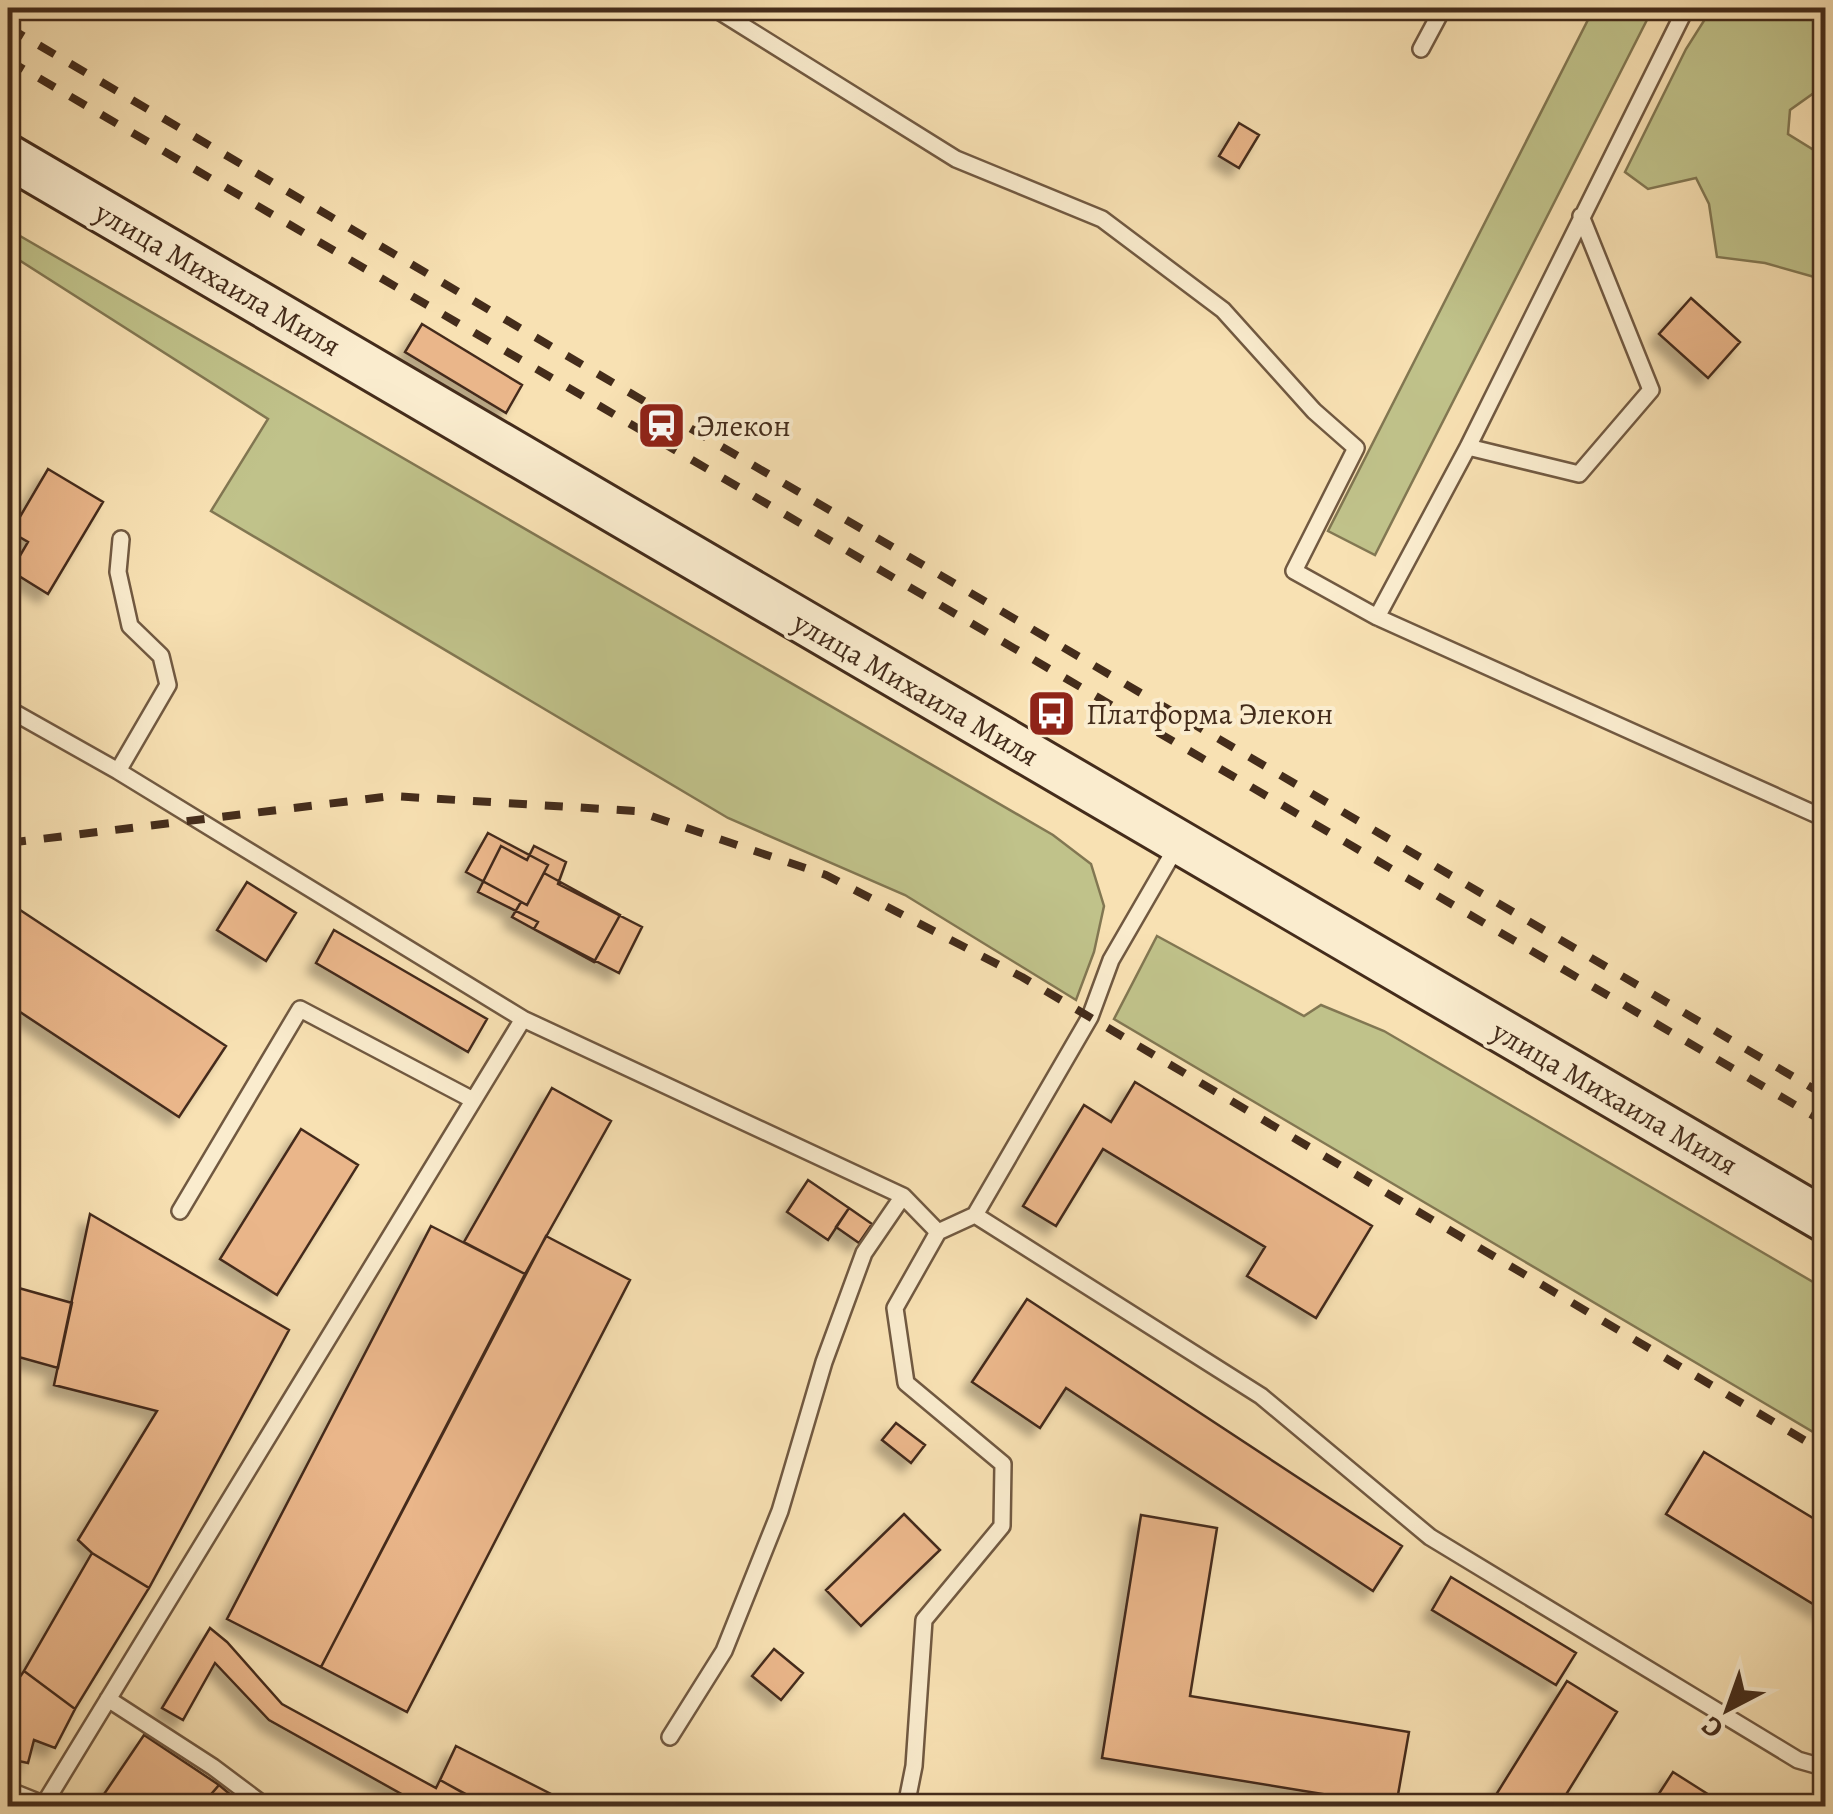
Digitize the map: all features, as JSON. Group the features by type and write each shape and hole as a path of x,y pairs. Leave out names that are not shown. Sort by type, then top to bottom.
{"main road":[{"name":"улица Михаила Миля","path":"8,156 1826,1221"}],"lane":[{"path":"714,8 956,159 1102,219 1223,310 1314,411 1356,448 1294,571 1377,616 1825,818"},
{"path":"1421,49 1443,8"},
{"path":"1377,616 1468,448 1686,8"},
{"path":"1468,448 1579,474 1651,390 1581,216"},
{"path":"118,771 168,684 161,656 130,626 118,572 120,539"},
{"path":"8,709 118,771 522,1019 903,1196 938,1232"},
{"path":"906,1806 914,1766 924,1620 1002,1526 1004,1464 906,1383 894,1308 938,1232 975,1215 1090,1017 1111,960 1179,843"},
{"path":"180,1212 300,1010 474,1100"},
{"path":"8,1790 45,1806 522,1019"},
{"path":"670,1737 724,1651 780,1511 824,1362 864,1253 903,1196"},
{"path":"975,1215 1261,1396 1430,1536 1798,1760 1826,1768"},
{"path":"108,1699 213,1767 264,1806"}],"green space":[{"path":"1594,8 1653,8 1375,555 1328,531"},
{"path":"1712,8 1825,8 1825,85 1790,110 1788,134 1825,157 1825,280 1765,263 1717,257 1709,204 1696,178 1648,189 1625,172 1686,49"},
{"path":"8,229 1053,835 1091,864 1104,906 1094,952 1076,1000 905,895 728,818 211,511 268,419 8,253"},
{"path":"1157,936 1304,1016 1321,1005 1384,1031 1825,1289 1825,1439 1114,1019"}],"building":[{"path":"1239,123 1259,135 1239,168 1219,156"},
{"path":"1691,298 1740,342 1708,378 1659,334"},
{"path":"422,324 522,385 506,413 405,352"},
{"path":"48,469 103,502 48,594 11,571 28,542 11,532"},
{"path":"488,833 548,865 527,905 466,872"},
{"path":"501,846 527,860 534,846 566,862 558,884 642,927 619,973 534,929 538,922 478,892"},
{"path":"544,873 620,915 594,962 512,917 521,902 527,905"},
{"path":"247,882 296,913 266,961 217,930"},
{"path":"14,906 226,1046 179,1117 8,1004 8,916"},
{"path":"334,930 487,1019 468,1052 316,963"},
{"path":"1135,1082 1372,1226 1316,1318 1247,1276 1265,1247 1103,1149 1056,1226 1023,1206 1084,1105 1111,1122"},
{"path":"552,1088 611,1121 525,1274 464,1242"},
{"path":"301,1129 358,1165 277,1295 220,1259"},
{"path":"808,1180 849,1208 828,1240 787,1212"},
{"path":"849,1208 872,1224 859,1243 836,1227"},
{"path":"90,1214 289,1330 149,1588 78,1540 157,1411 54,1385"},
{"path":"431,1226 525,1274 321,1667 227,1619"},
{"path":"546,1236 630,1280 407,1712 321,1667"},
{"path":"8,1285 72,1303 58,1368 8,1354"},
{"path":"1027,1299 1402,1546 1373,1591 1066,1388 1040,1428 972,1382"},
{"path":"896,1423 925,1445 911,1463 882,1440"},
{"path":"1704,1452 1826,1526 1826,1612 1666,1514"},
{"path":"904,1514 940,1550 861,1626 826,1590"},
{"path":"1141,1515 1217,1528 1190,1696 1409,1732 1396,1806 1102,1758"},
{"path":"92,1553 149,1588 75,1709 24,1671"},
{"path":"1451,1577 1576,1653 1556,1685 1432,1610"},
{"path":"210,1628 282,1704 436,1788 440,1780 479,1802 476,1806 423,1806 269,1720 215,1663 183,1720 162,1708"},
{"path":"774,1649 803,1673 781,1700 752,1676"},
{"path":"24,1671 75,1709 55,1748 34,1740 28,1763 9,1759 8,1694"},
{"path":"1567,1681 1617,1712 1559,1806 1489,1806"},
{"path":"144,1735 219,1785 201,1806 153,1806 136,1795 129,1806 96,1806"},
{"path":"456,1746 557,1797 552,1806 488,1806 440,1780"},
{"path":"1673,1772 1725,1805 1651,1806"},
{"path":"219,1785 244,1806 201,1806"}],"railway":[{"path":"8,27 1826,1096"},
{"path":"8,60 1826,1123"},
{"path":"8,843 392,796 636,811 826,875 1022,977 1826,1453"}],"place":[{"name":"Элекон","path":"661,426"},
{"name":"Платформа Элекон","path":"1051,714"}]}
